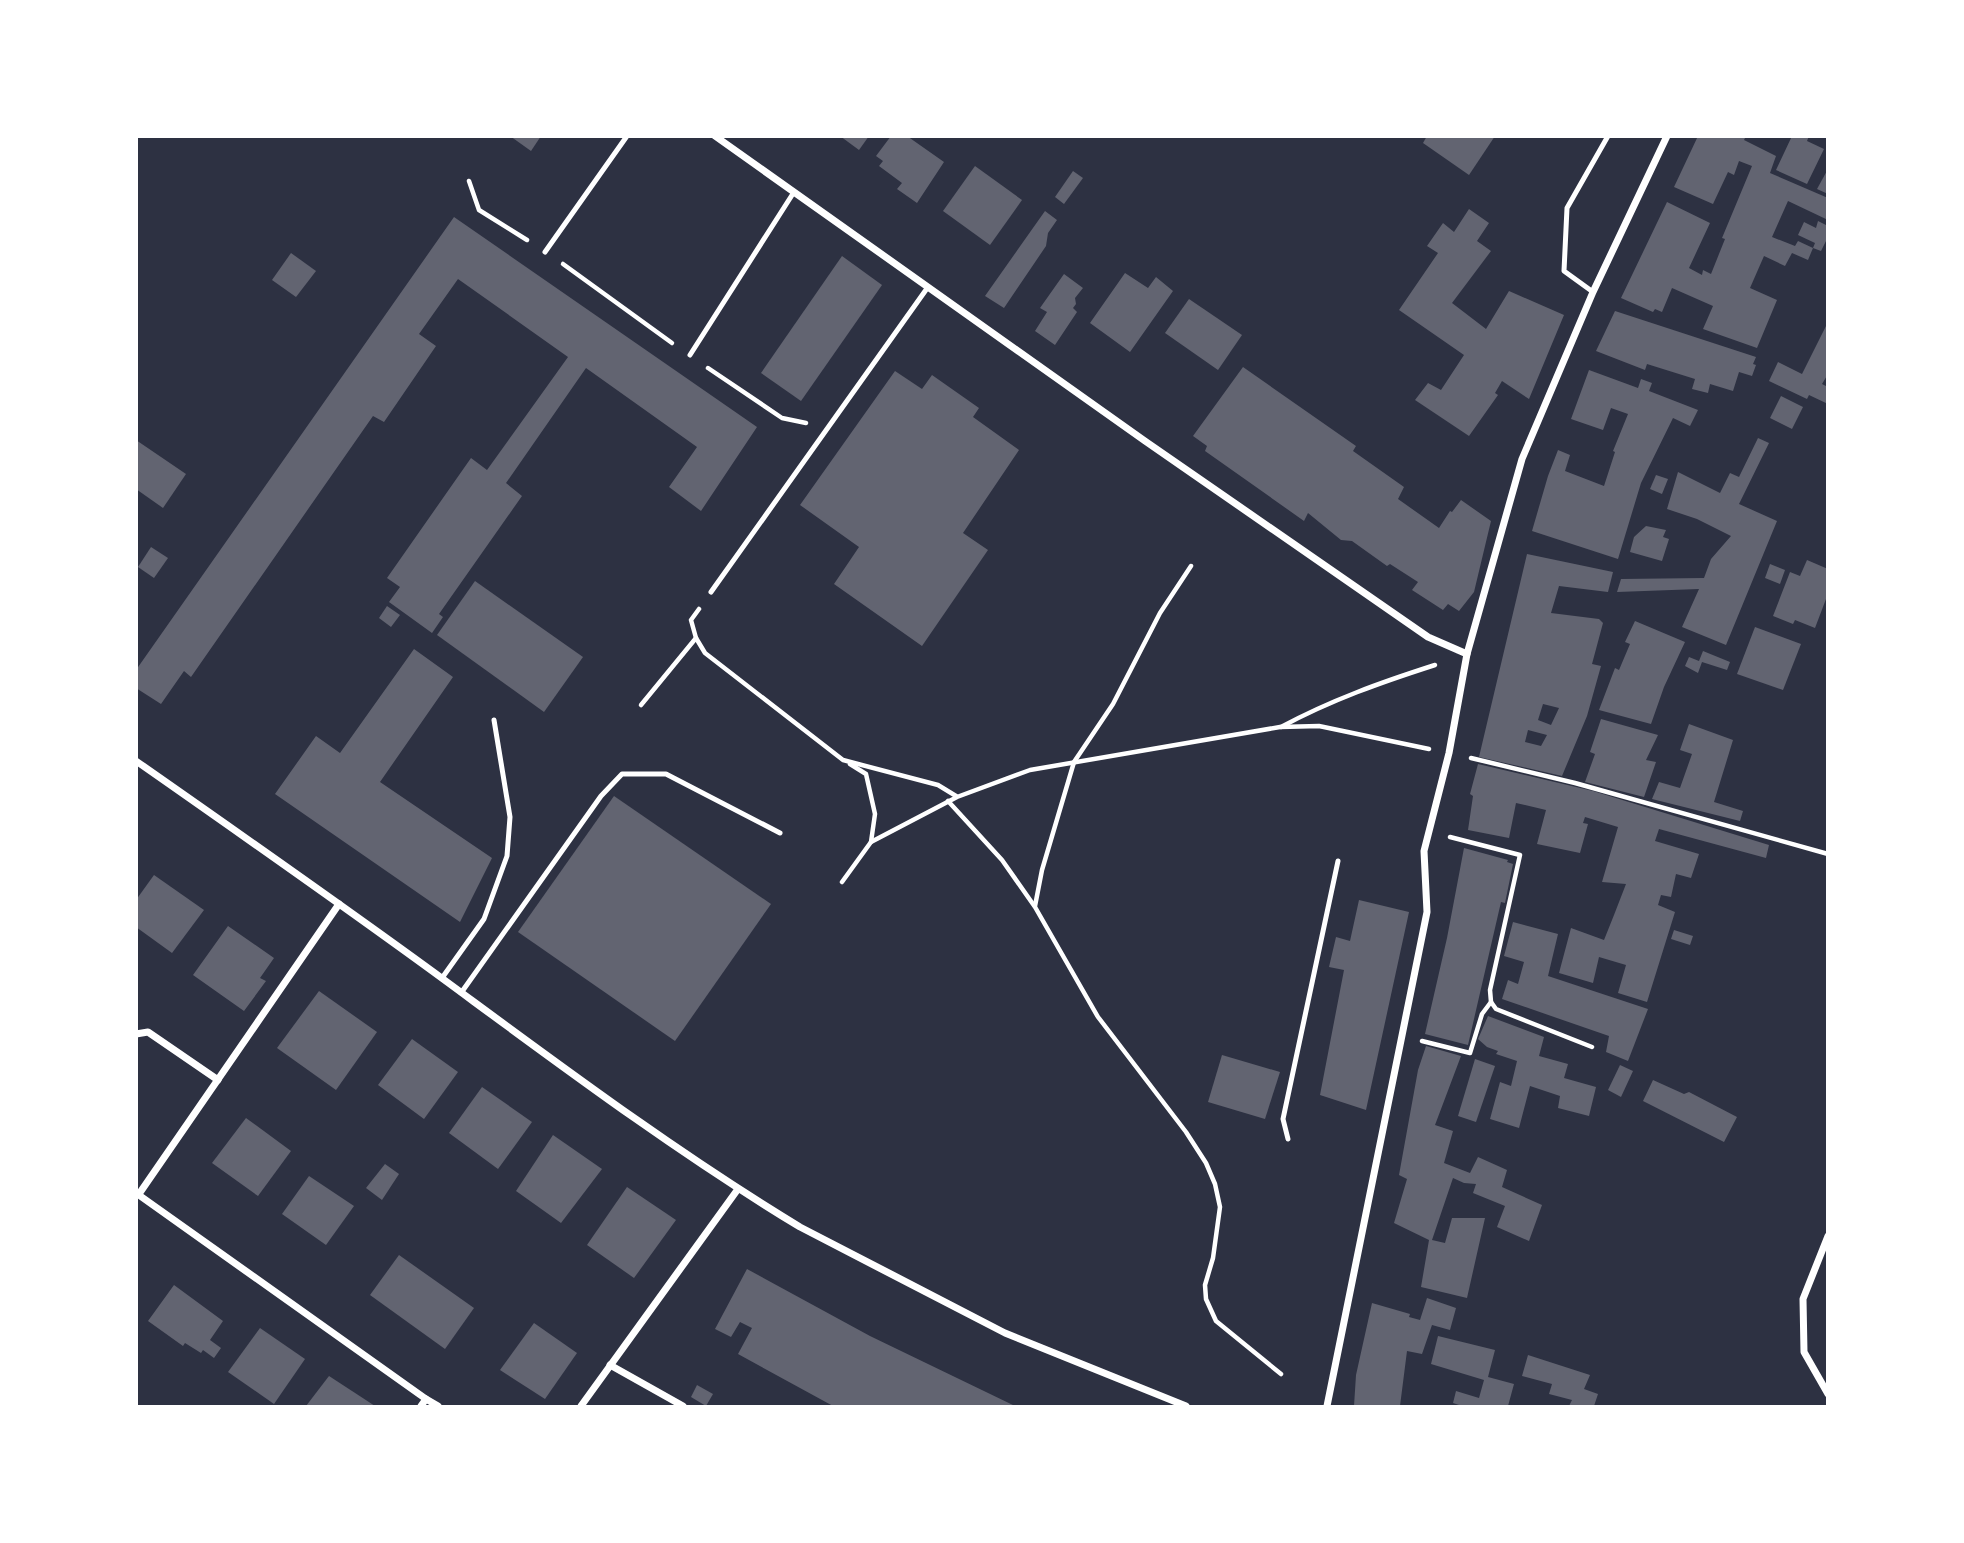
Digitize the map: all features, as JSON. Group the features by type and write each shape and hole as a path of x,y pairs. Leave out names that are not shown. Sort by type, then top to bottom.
{"street":[{"path":"715,136 1144,441 1428,637 1467,654"},
{"path":"1326,1406 1427,912 1424,851 1449,753 1467,654 1522,459 1592,292 1667,136"},
{"path":"136,761 738,1189 800,1227 1005,1333 1186,1406"},
{"path":"339,904 138,1194 438,1406"},
{"path":"136,1034 148,1032 218,1080"},
{"path":"581,1406 738,1189"},
{"path":"1828,1236 1803,1299 1804,1352 1828,1394"},
{"path":"610,1365 683,1406"},
{"path":"421,1406 426,1399"}],"lane":[{"path":"545,251 627,136"},
{"path":"1592,292 1564,271 1567,208 1608,136"},
{"path":"690,355 794,192"},
{"path":"711,592 928,287"},
{"path":"442,978 484,919 508,856 510,817 494,720"},
{"path":"461,993 601,796 622,774 666,774 780,833"},
{"path":"1288,1139 1283,1119 1338,861"}],"path":[{"path":"469,181 479,210 545,251 690,355 782,418 828,427"},
{"path":"1035,907 1042,870 1074,762 1113,704 1160,614 1191,566"},
{"path":"711,592 691,620 696,638 705,653 843,760 866,774 875,814 871,842"},
{"path":"641,705 696,638"},
{"path":"1280,727 1315,708 1366,688 1467,654"},
{"path":"842,882 871,842 948,801 1030,770 1280,727 1319,726 1449,753 1575,783 1828,854"},
{"path":"843,760 938,785 957,797"},
{"path":"948,801 1002,860 1035,907 1098,1017 1186,1132 1206,1163 1215,1184 1220,1207 1213,1258 1205,1285 1206,1299 1216,1321 1281,1374"},
{"path":"1429,832 1520,855 1490,990 1491,1002 1496,1009 1592,1047"},
{"path":"1401,1036 1470,1053 1482,1014 1491,1002"}],"building":[{"path":"510,136 541,136 531,151"},
{"path":"840,136 869,136 859,150"},
{"path":"891,136 907,136 944,162 917,203 897,189 902,183 879,166 883,161 876,156"},
{"path":"1427,136 1495,136 1469,175 1423,143"},
{"path":"1698,136 1746,136 1744,140 1776,156 1770,173 1828,198 1828,220 1788,201 1772,237 1795,246 1798,241 1813,248 1808,260 1792,253 1785,266 1764,256 1750,288 1777,300 1757,348 1703,329 1713,306 1672,288 1662,312 1655,309 1653,312 1621,298 1667,202 1710,223 1689,268 1702,275 1703,270 1711,274 1725,239 1722,238 1752,166 1739,161 1734,175 1728,172 1713,204 1674,187"},
{"path":"1792,136 1809,136 1807,141 1824,149 1807,184 1776,170"},
{"path":"975,166 1022,200 990,245 943,211"},
{"path":"1828,169 1828,194 1817,189"},
{"path":"1073,171 1083,178 1064,204 1055,197"},
{"path":"1469,209 1489,223 1477,241 1491,251 1452,303 1486,329 1509,291 1564,315 1529,399 1502,381 1495,393 1498,395 1469,436 1415,400 1428,383 1441,390 1464,355 1399,310 1438,253 1427,246 1443,223 1454,232"},
{"path":"1045,211 1057,220 1048,233 1046,246 1004,308 985,296"},
{"path":"454,217 757,427 701,511 669,487 697,447 586,368 506,483 522,496 439,614 443,617 432,633 389,602 400,587 387,578 471,458 487,470 568,357 458,279 419,334 436,346 384,422 373,416 191,677 184,671 161,704 136,688 136,670"},
{"path":"1818,221 1828,226 1828,237 1821,251 1813,248 1815,243 1798,235 1804,222 1816,228"},
{"path":"291,253 316,271 296,297 272,280"},
{"path":"842,256 882,285 801,401 761,373"},
{"path":"1125,273 1148,288 1156,277 1173,291 1130,352 1090,323"},
{"path":"1064,274 1083,288 1075,298 1076,304 1073,308 1077,312 1055,345 1035,331 1047,312 1040,308"},
{"path":"1189,299 1242,335 1218,370 1165,333"},
{"path":"1615,311 1756,357 1752,376 1739,372 1733,391 1710,384 1708,393 1692,389 1695,379 1647,364 1645,370 1596,351"},
{"path":"1828,322 1828,374 1822,384 1828,387 1828,404 1809,395 1807,399 1769,381 1778,362 1802,374"},
{"path":"1243,367 1356,446 1353,451 1404,487 1398,499 1439,528 1461,500 1491,521 1474,592 1459,611 1448,604 1443,610 1412,590 1418,582 1390,564 1387,566 1352,541 1341,540 1308,513 1304,521 1205,451 1207,446 1193,436"},
{"path":"1589,370 1638,388 1641,379 1652,383 1649,391 1698,410 1690,426 1673,418 1641,483 1618,559 1532,531 1558,450 1570,455 1565,471 1604,486 1615,452 1613,451 1628,414 1611,408 1603,430 1571,419"},
{"path":"895,371 922,389 932,375 979,408 973,417 1019,450 963,533 988,550 922,646 834,584 859,547 800,505"},
{"path":"1781,396 1803,407 1792,429 1770,418"},
{"path":"1758,438 1769,443 1739,504 1777,521 1726,645 1682,627 1699,589 1617,592 1621,579 1704,578 1711,559 1731,536 1697,519 1667,509 1678,472 1720,493 1730,473 1739,477"},
{"path":"136,440 186,474 163,508 136,489"},
{"path":"1656,475 1668,479 1662,494 1650,489"},
{"path":"1646,526 1666,530 1663,537 1669,539 1662,561 1630,552 1634,537"},
{"path":"151,547 168,558 154,578 138,567"},
{"path":"1527,554 1613,572 1608,592 1559,586 1551,613 1599,619 1603,623 1592,664 1601,666 1587,716 1562,776 1479,757","holes":["1543,704 1559,708 1551,725 1538,720","1528,730 1547,735 1541,746 1525,742"]},
{"path":"1807,560 1828,569 1828,600 1826,599 1815,628 1795,620 1793,624 1773,616 1790,572 1800,576"},
{"path":"1770,564 1785,570 1780,584 1765,578"},
{"path":"475,581 583,657 544,712 437,635"},
{"path":"387,606 400,615 391,627 379,618"},
{"path":"1635,621 1685,642 1664,687 1651,724 1599,710 1615,668 1619,670 1630,644 1625,642"},
{"path":"1755,627 1801,644 1783,690 1737,674"},
{"path":"414,649 453,677 380,782 492,858 460,922 275,794 316,736 340,753"},
{"path":"1703,651 1730,662 1727,670 1702,662 1698,673 1685,666 1689,657 1699,661"},
{"path":"1601,719 1658,735 1646,760 1656,762 1644,797 1585,782 1595,754 1590,752"},
{"path":"1689,724 1733,740 1714,802 1743,811 1740,821 1652,799 1659,782 1680,788 1692,754 1680,750"},
{"path":"1478,764 1593,791 1769,845 1766,858 1659,829 1655,841 1699,854 1691,878 1676,874 1671,897 1661,895 1658,905 1675,912 1647,1002 1618,993 1626,965 1599,957 1593,983 1559,973 1571,928 1604,940 1626,884 1602,882 1618,827 1585,817 1583,823 1588,824 1580,853 1537,844 1546,810 1516,803 1509,838 1468,830 1473,796 1470,794"},
{"path":"614,796 771,904 675,1041 518,932"},
{"path":"1464,848 1508,860 1507,862 1513,864 1505,903 1501,902 1468,1045 1425,1034"},
{"path":"154,875 204,910 172,953 136,927 136,900"},
{"path":"1359,900 1409,912 1366,1110 1320,1095 1344,970 1329,967 1336,937 1350,941"},
{"path":"1513,922 1558,934 1548,976 1648,1009 1628,1061 1606,1052 1609,1036 1502,999 1508,980 1518,984 1524,962 1504,956"},
{"path":"228,926 274,958 260,978 266,981 244,1011 193,975"},
{"path":"1674,930 1693,936 1690,945 1671,939"},
{"path":"319,991 377,1032 336,1090 277,1048"},
{"path":"1488,1016 1544,1037 1539,1056 1568,1064 1564,1078 1596,1087 1589,1116 1558,1108 1560,1096 1530,1086 1519,1128 1490,1119 1500,1082 1511,1086 1517,1061 1496,1054 1498,1051 1487,1047 1478,1039"},
{"path":"412,1039 458,1072 424,1119 378,1085"},
{"path":"1426,1046 1461,1056 1435,1125 1453,1131 1444,1163 1470,1173 1478,1157 1507,1170 1502,1187 1542,1205 1529,1241 1497,1227 1505,1206 1473,1193 1476,1184 1453,1178 1432,1240 1445,1243 1452,1218 1485,1218 1467,1298 1421,1287 1429,1240 1394,1223 1407,1179 1399,1175 1418,1070"},
{"path":"1222,1055 1280,1072 1265,1119 1208,1102"},
{"path":"1475,1059 1495,1066 1476,1122 1458,1116"},
{"path":"1620,1065 1633,1071 1621,1097 1608,1090"},
{"path":"1653,1080 1684,1094 1689,1092 1737,1117 1724,1142 1643,1101"},
{"path":"482,1087 532,1122 498,1169 449,1133"},
{"path":"246,1118 291,1151 258,1196 212,1163"},
{"path":"553,1135 602,1169 561,1223 516,1191"},
{"path":"385,1164 399,1174 382,1200 366,1188"},
{"path":"309,1176 354,1206 326,1245 282,1214"},
{"path":"627,1187 676,1220 634,1278 587,1245"},
{"path":"399,1255 474,1308 445,1349 370,1295"},
{"path":"747,1269 870,1336 1015,1406 833,1406 738,1354 752,1328 740,1322 731,1337 715,1329"},
{"path":"174,1285 223,1321 210,1340 221,1348 214,1358 185,1343 183,1346 148,1321"},
{"path":"1427,1298 1456,1308 1450,1330 1432,1325 1422,1354 1407,1351 1400,1406 1354,1406 1356,1375 1372,1303 1410,1314 1409,1317 1420,1320"},
{"path":"534,1323 577,1353 545,1399 500,1370"},
{"path":"260,1328 305,1359 274,1404 228,1372"},
{"path":"1438,1336 1495,1350 1488,1377 1514,1384 1508,1406 1462,1406 1453,1403 1456,1391 1479,1398 1484,1380 1431,1364"},
{"path":"1528,1355 1590,1375 1584,1389 1598,1394 1594,1406 1569,1406 1572,1400 1549,1394 1552,1384 1522,1376"},
{"path":"329,1376 375,1406 306,1406"},
{"path":"697,1385 713,1394 706,1406 691,1397"}]}
